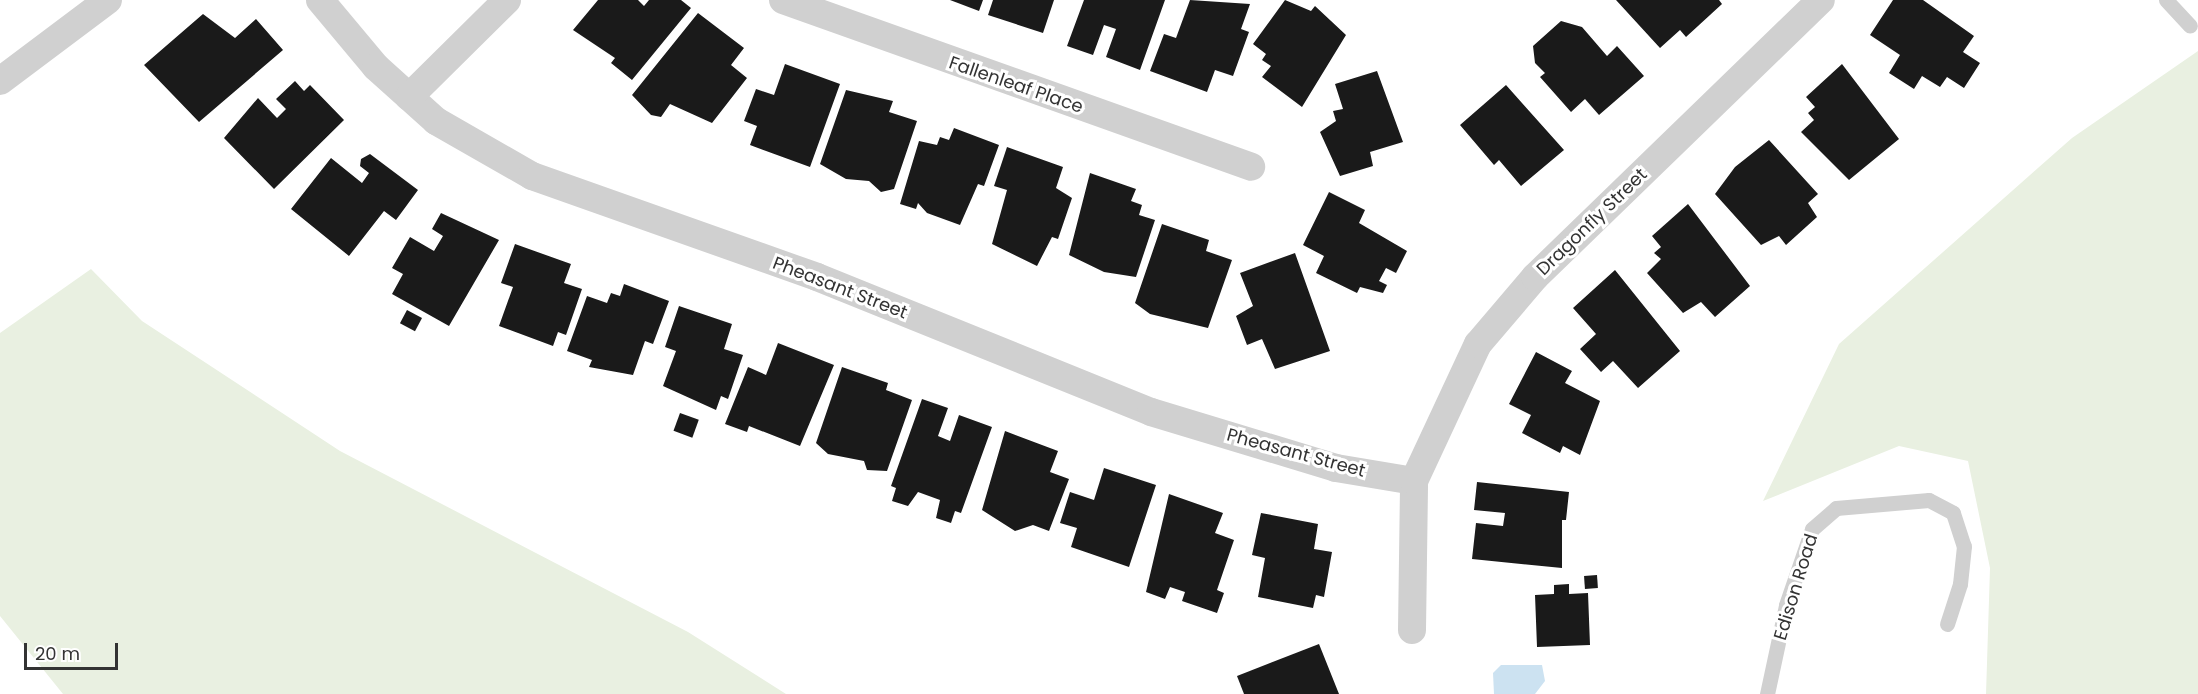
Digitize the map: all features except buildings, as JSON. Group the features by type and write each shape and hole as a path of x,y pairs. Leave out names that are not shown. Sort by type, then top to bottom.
{"street":[{"path":"0,81 108,0"},
{"name":"Pheasant Street","path":"320,0 436,122 498,160 571,192 817,277 1151,412 1336,468 1414,481"},
{"path":"410,97 507,0"},
{"name":"Fallenleaf Place","path":"783,0 1251,167"},
{"name":"Dragonfly Street","path":"1414,481 1478,344 1528,285 1821,0"},
{"path":"1412,630 1414,481"}],"lane":[{"path":"2166,0 2190,26"},
{"name":"Edison Road","path":"1767,694 1786,605 1812,529 1836,508 1929,500 1953,513 1964,546 1960,584 1947,624"}],"green space":[{"path":"2198,51 2198,694 1986,694 1990,568 1968,461 1899,446 1763,501 1839,344 2072,138"},
{"path":"91,269 142,321 340,451 688,632 786,694 63,694 0,616 0,333"}],"water":[{"path":"1501,665 1542,665 1545,681 1535,694 1494,694 1493,673"}]}
